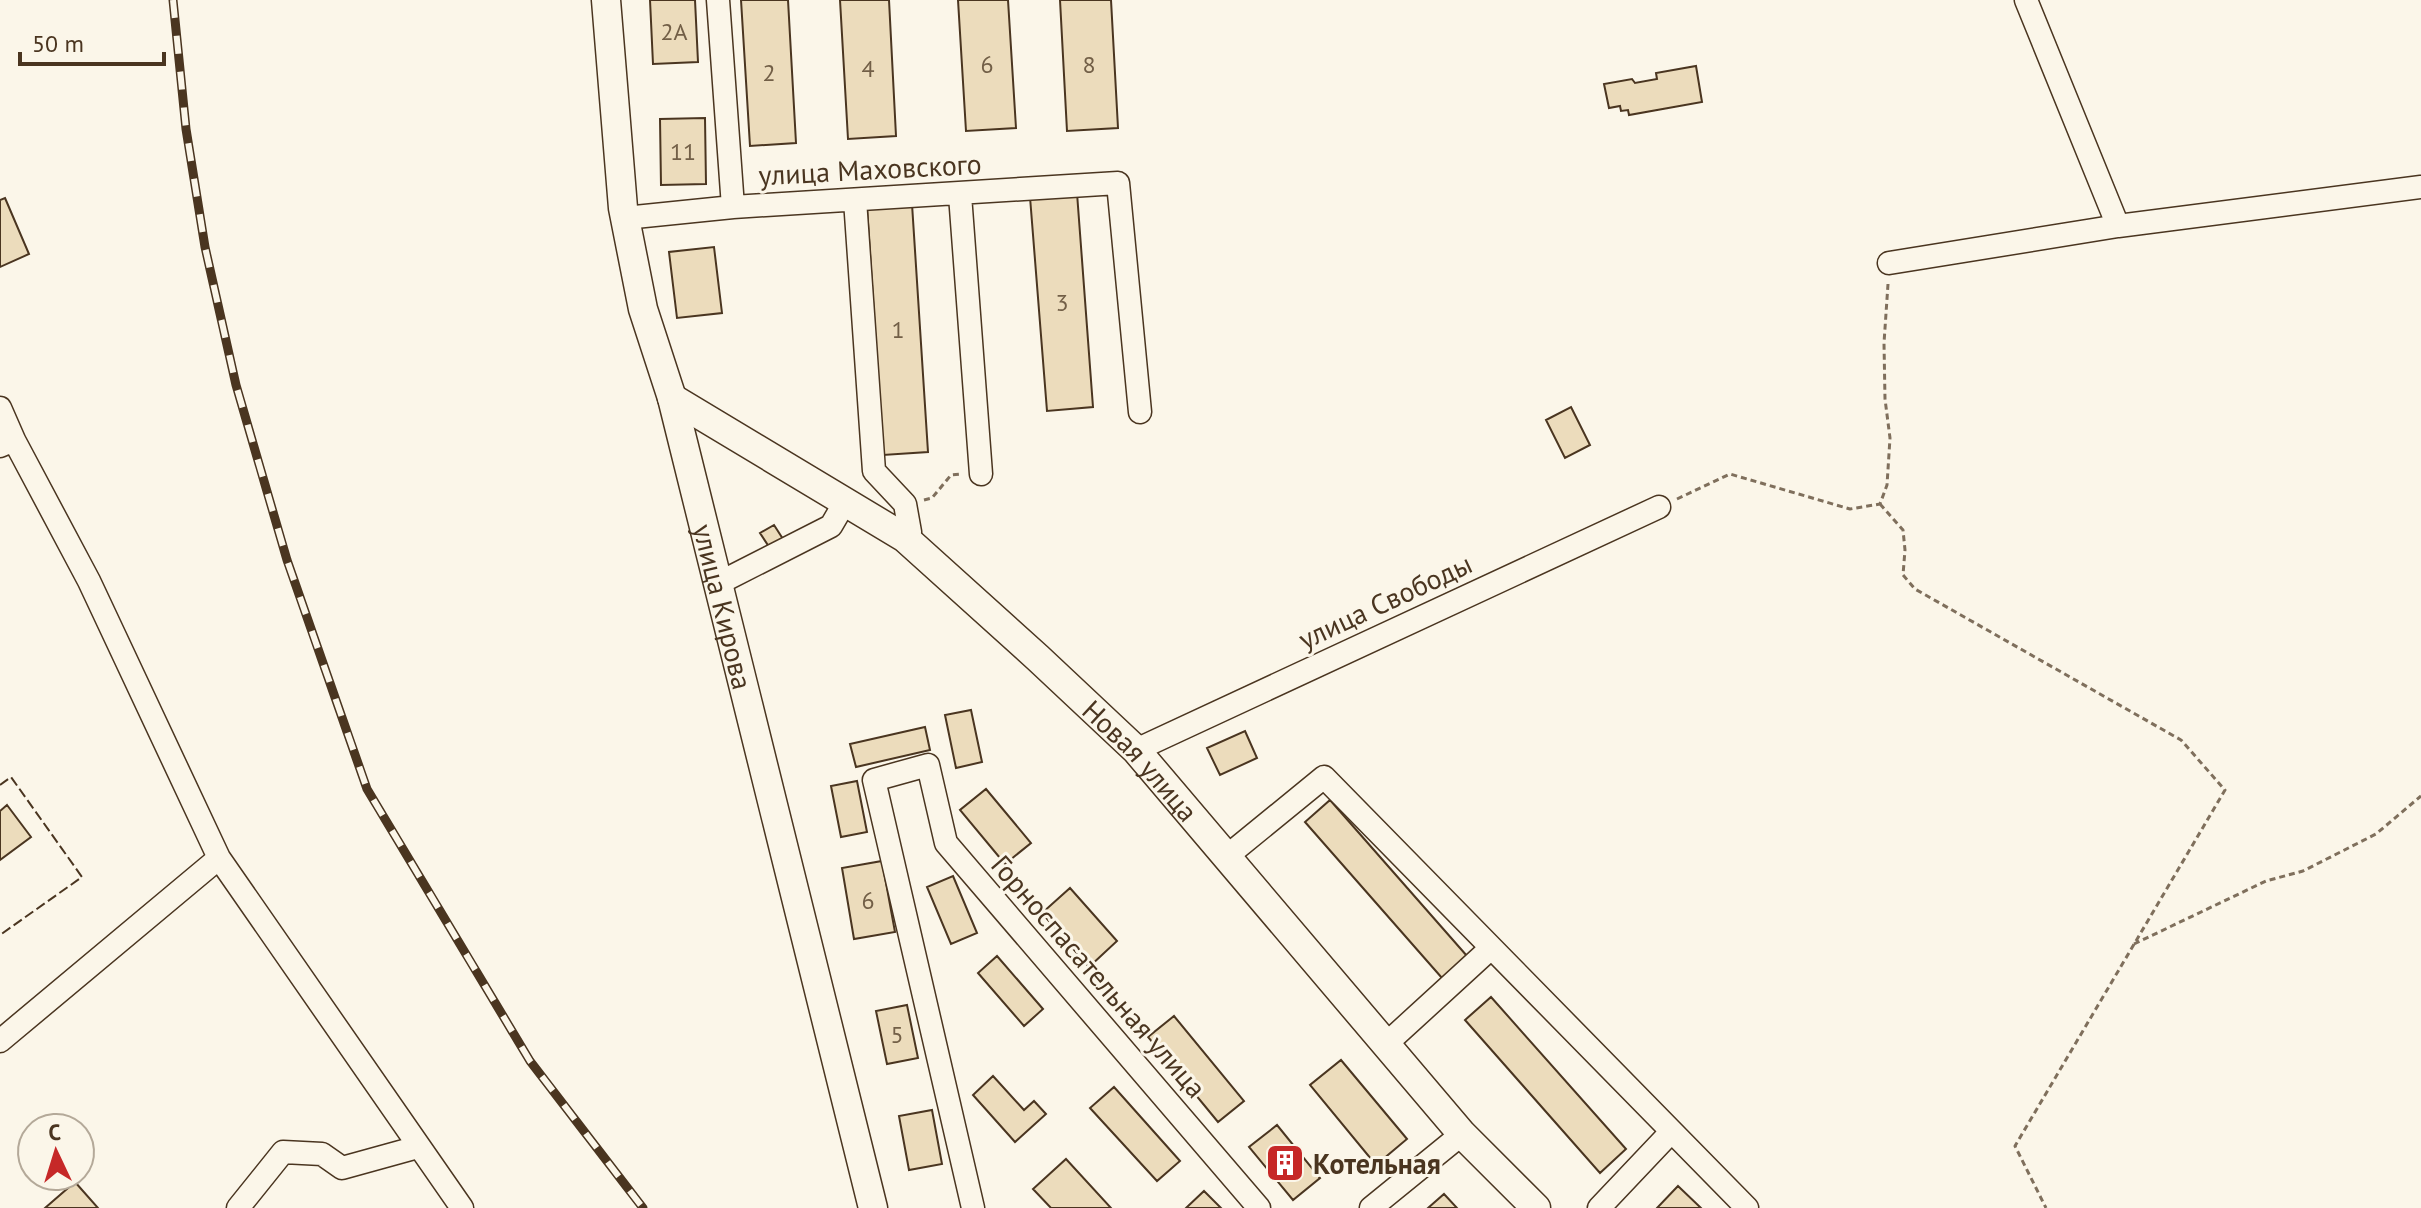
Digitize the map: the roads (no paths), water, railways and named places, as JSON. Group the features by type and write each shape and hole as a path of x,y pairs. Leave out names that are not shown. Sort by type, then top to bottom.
{"main road":[{"name":"улица Кирова","path":"606,0 625,218 643,309 672,398 873,1208"},
{"name":"Новая улица","path":"672,398 905,538 1038,658 1136,750 1462,1134 1536,1208"}],"street":[{"path":"718,0 733,207"},
{"path":"2026,0 2118,226"},
{"name":"улица Маховского","path":"625,218 733,207 1118,183 1140,412"},
{"path":"1889,263 2118,226 2421,187"},
{"path":"960,195 981,474"},
{"path":"855,200 874,471 905,504 910,532 905,538"},
{"path":"0,408 7,443 89,581 219,858 462,1208"},
{"path":"717,584 831,526 845,502"},
{"name":"улица Свободы","path":"1136,750 1659,507"},
{"name":"Горноспасательная улица","path":"973,1208 874,780 928,765 946,843 1259,1208"},
{"path":"1226,857 1324,777 1747,1208"},
{"path":"0,1041 219,858"},
{"path":"1385,1045 1491,948"},
{"path":"1599,1208 1671,1132"},
{"path":"1371,1208 1462,1134"},
{"path":"238,1208 283,1152 322,1154 342,1168 418,1147"}],"railway":[{"path":"173,0 186,129 205,247 236,385 287,560 367,789 530,1061 643,1208"}],"place":[{"name":"Котельная","path":"1285,1163"}]}
